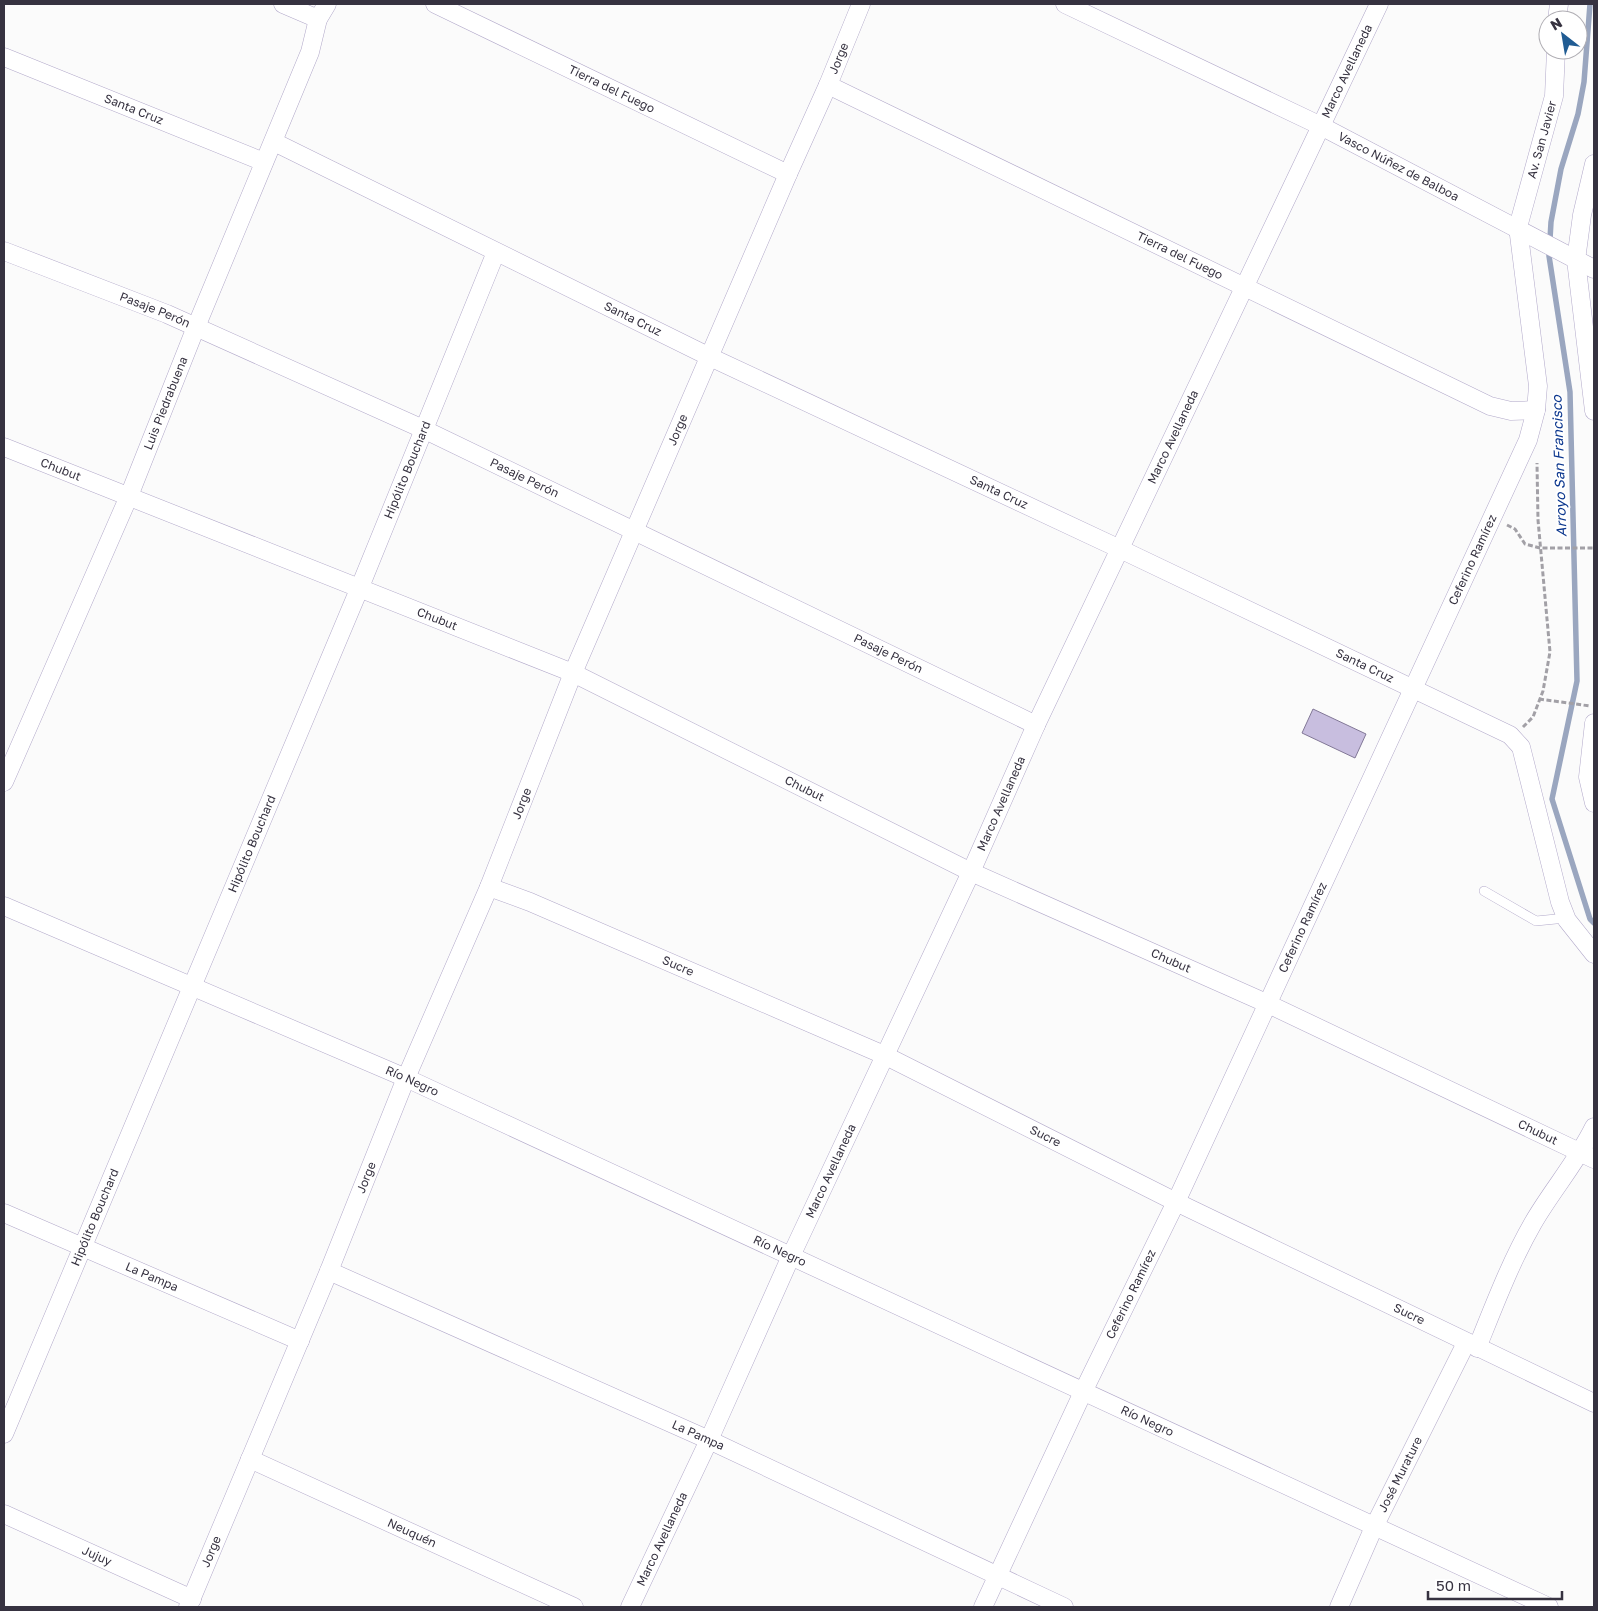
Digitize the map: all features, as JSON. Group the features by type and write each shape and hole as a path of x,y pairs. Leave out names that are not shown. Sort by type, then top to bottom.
{"street":[{"path":"283,4 318,19 327,4"},
{"name":"Tierra del Fuego","path":"435,4 788,174"},
{"name":"Jorge","path":"190,1603 329,1271 406,1078 489,887 573,673 828,85 861,4"},
{"name":"Vasco Núñez de Balboa","path":"1065,4 1319,125 1594,269"},
{"name":"Marco Avellaneda","path":"630,1607 709,1440 884,1055 971,872 1036,725 1244,288 1319,125 1379,4"},
{"name":"Luis Piedrabuena","path":"4,782 129,496 196,327 310,52 318,19"},
{"name":"Santa Cruz","path":"4,56 264,162"},
{"name":"Av. San Javier","path":"1524,231 1554,96 1556,60"},
{"name":"Tierra del Fuego","path":"828,85 1490,406 1511,411 1536,410"},
{"name":"Santa Cruz","path":"274,142 710,357 1120,549 1510,735 1521,747 1553,880 1566,918 1580,939 1594,954"},
{"path":"1594,164 1570,256 1594,411"},
{"name":"Ceferino Ramírez","path":"983,1607 1082,1392 1176,1202 1266,1003 1414,690 1528,440 1536,410 1538,386 1524,231"},
{"name":"Pasaje Perón","path":"4,251 196,327 424,428 1036,725"},
{"name":"Hipólito Bouchard","path":"4,1434 360,587 496,252"},
{"name":"Chubut","path":"4,446 573,673 971,872 1266,1003 1588,1156"},
{"path":"1594,723 1588,777 1594,803"},
{"name":"Sucre","path":"489,887 530,902 884,1055 1176,1202 1472,1346 1594,1403"},
{"name":"Río Negro","path":"4,906 406,1078 1549,1607"},
{"name":"José Murature","path":"1339,1607 1374,1527 1472,1346 1534,1221 1588,1156 1594,1127"},
{"name":"La Pampa","path":"4,1213 300,1341"},
{"name":"La Pampa","path":"329,1271 709,1440 1064,1607"},
{"name":"Neuquén","path":"250,1459 574,1607"},
{"name":"Jujuy","path":"4,1514 190,1603"}],"lane":[{"path":"1484,891 1536,921 1566,918"}],"path":[{"path":"1537,458 1540,548 1550,652 1543,691 1539,698 1594,707"},
{"path":"1492,518 1515,529 1525,544 1540,548 1594,548"}],"building":[{"path":"1313,709 1366,734 1355,758 1302,733"}],"waterway":[{"name":"Arroyo San Francisco","path":"1590,4 1584,82 1578,114 1561,169 1551,222 1549,256 1570,392 1577,681 1552,799 1590,919 1594,923"}]}
